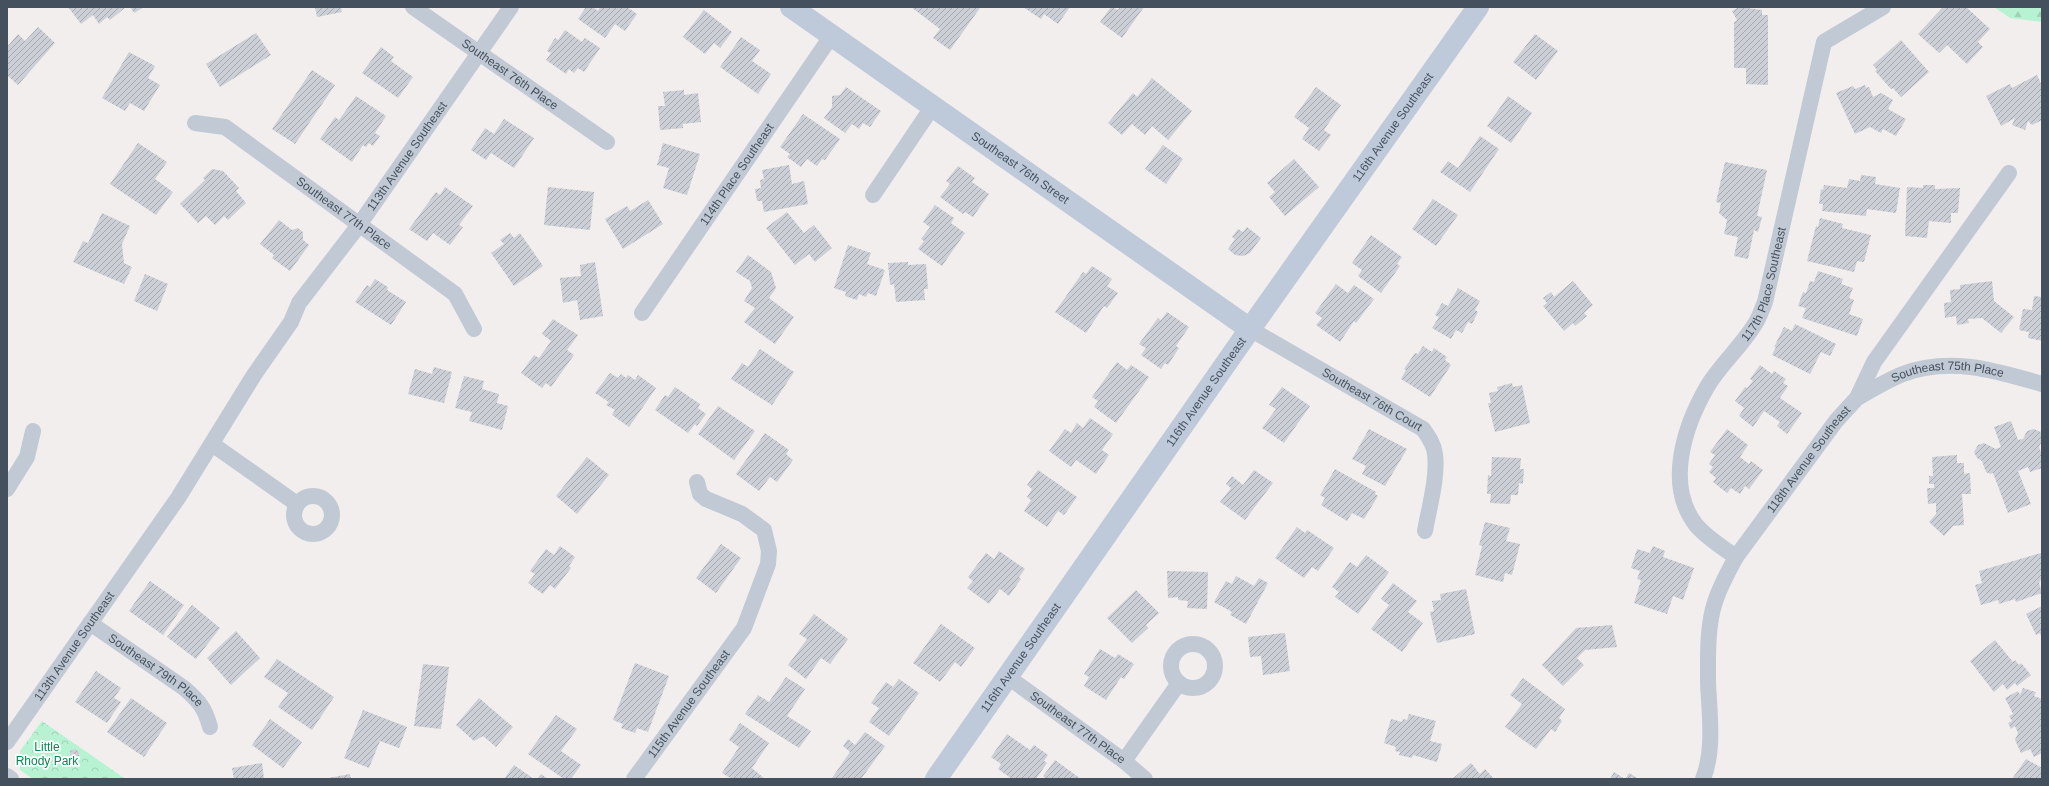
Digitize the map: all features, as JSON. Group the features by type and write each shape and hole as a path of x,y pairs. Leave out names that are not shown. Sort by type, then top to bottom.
{"street":[{"name":"Southeast 76th Place","path":"413,7 607,142"},
{"name":"113th Avenue Southeast","path":"7,742 140,550 178,498 254,375 291,322 299,303 359,226 511,7"},
{"name":"Southeast 76th Street","path":"791,7 1250,329"},
{"name":"116th Avenue Southeast","path":"936,779 1250,329 1478,7"},
{"name":"117th Place Southeast","path":"1736,558 1705,535 1695,524 1685,506 1678,476 1682,451 1691,420 1707,387 1755,324 1765,302 1824,42 1883,7"},
{"name":"114th Place Southeast","path":"642,313 832,35"},
{"path":"873,196 933,106"},
{"name":"Southeast 77th Place","path":"195,123 225,127 359,226 456,294 474,329"},
{"name":"118th Avenue Southeast","path":"1703,779 1710,747 1708,679 1710,622 1715,603 1736,558 1836,421 1857,398 1874,362 2009,173"},
{"name":"Southeast 76th Court","path":"1250,329 1423,429 1431,440 1435,453 1435,469 1425,531"},
{"name":"Southeast 75th Place","path":"1857,398 1904,373 1934,366 1956,365 1990,370 2042,384"},
{"path":"7,489 27,457 33,431"},
{"path":"212,444 297,504"},
{"name":"115th Avenue Southeast","path":"634,779 744,628 768,564 768,539 764,530 756,523 736,512 706,499 700,494 697,482"},
{"name":"Southeast 79th Place","path":"90,623 184,688 198,700 206,712 210,727"},
{"name":"Southeast 77th Place","path":"1008,677 1124,761 1145,779"},
{"path":"1124,761 1179,683"},
{"path":"7,776 11,779"}],"green space":[{"path":"1994,7 2042,7 2042,22 2010,18"},
{"name":"Little Rhody Park","path":"42,721 124,778 33,779 20,770 20,751"}],"building":[{"path":"68,7 126,7 110,20 107,17 99,24 93,15 81,24"},
{"path":"130,7 144,7 134,13"},
{"path":"315,7 341,7 342,12 317,17"},
{"path":"586,7 593,7 598,11 600,7 627,7 637,14 625,31 615,24 605,38 578,19"},
{"path":"911,7 980,8 950,50 933,38 940,29"},
{"path":"1023,7 1070,7 1058,24 1044,14 1041,19"},
{"path":"1111,7 1118,10 1120,7 1144,7 1122,38 1100,22"},
{"path":"1739,7 1762,10 1762,15 1768,15 1768,85 1746,84 1746,68 1734,68 1734,22 1737,20 1732,11"},
{"path":"1943,7 1966,7 1990,29 1978,42 1983,47 1967,64 1947,45 1939,53 1918,34"},
{"path":"704,10 732,32 720,48 714,43 705,54 683,37"},
{"path":"38,27 55,43 18,85 7,75 7,47 18,34 25,41"},
{"path":"565,30 582,42 585,38 600,48 584,72 578,68 574,73 569,69 566,74 546,60 551,53 547,51 555,38 558,40"},
{"path":"256,33 271,55 220,87 206,64"},
{"path":"1535,34 1558,51 1536,80 1513,62"},
{"path":"741,37 760,50 752,61 771,74 758,94 720,67"},
{"path":"1901,40 1929,72 1901,97 1893,88 1891,89 1875,71 1877,70 1873,65"},
{"path":"381,47 394,57 391,61 413,77 398,98 362,73"},
{"path":"129,52 155,66 148,78 160,85 144,111 130,103 125,111 102,98"},
{"path":"312,70 335,85 295,144 272,129"},
{"path":"2037,75 2042,86 2042,120 2032,125 2028,121 2025,130 2012,125 2015,118 2001,126 1986,96 2010,84 2012,88"},
{"path":"1152,78 1192,111 1168,140 1152,126 1145,135 1132,124 1122,135 1108,123 1133,93 1137,97"},
{"path":"1865,85 1866,88 1869,87 1873,97 1881,93 1893,100 1888,109 1906,119 1896,136 1883,129 1881,133 1870,127 1855,134 1836,93 1853,86 1855,89"},
{"path":"846,87 881,111 870,127 863,123 859,129 852,124 845,133 824,118 832,107 832,96 840,95"},
{"path":"1316,87 1341,105 1324,130 1331,135 1319,151 1302,139 1309,128 1294,117"},
{"path":"684,90 684,95 698,93 701,122 683,124 683,128 660,130 658,106 665,106 663,92"},
{"path":"356,96 386,116 375,133 380,136 373,146 369,143 366,147 363,145 352,162 320,139 335,117 339,120"},
{"path":"1508,96 1532,113 1511,143 1487,126"},
{"path":"803,114 840,139 825,160 822,159 817,166 807,159 801,167 787,157 790,154 780,147"},
{"path":"504,119 534,138 514,168 491,153 486,160 471,150 485,128 494,134"},
{"path":"1480,136 1499,149 1470,192 1440,172 1448,161 1458,168"},
{"path":"138,143 167,162 155,179 173,192 156,215 110,184"},
{"path":"663,143 700,154 687,195 663,188 669,168 657,165"},
{"path":"1163,145 1183,159 1166,184 1145,169"},
{"path":"1294,159 1319,187 1285,216 1269,197 1275,192 1267,183"},
{"path":"1725,162 1767,170 1757,216 1762,217 1758,232 1754,230 1748,259 1734,256 1738,237 1724,234 1727,220 1719,213 1721,203 1716,202"},
{"path":"789,165 792,184 804,181 808,204 764,212 762,201 757,201 755,189 761,188 760,180 764,179 762,170"},
{"path":"958,166 975,178 972,182 989,194 973,217 965,212 963,214 940,197 950,184 946,181"},
{"path":"212,169 223,171 239,188 236,191 246,203 228,220 224,216 215,225 206,216 198,223 180,204 205,180 203,178"},
{"path":"1861,175 1876,177 1875,184 1900,188 1896,213 1867,209 1866,216 1822,211 1823,204 1819,204 1821,189 1823,190 1824,185 1847,188 1849,179 1860,181"},
{"path":"1923,185 1935,185 1935,189 1960,188 1958,213 1951,213 1951,223 1929,221 1927,238 1905,236 1907,187 1923,188"},
{"path":"445,187 473,206 459,225 463,227 450,245 433,233 427,241 409,229 436,192 440,195"},
{"path":"548,187 594,192 590,230 544,225"},
{"path":"1433,199 1458,215 1436,246 1412,229"},
{"path":"648,200 663,224 623,249 605,219 627,206 630,211"},
{"path":"935,205 954,218 951,223 965,233 942,266 918,249 924,241 921,239 930,227 923,222"},
{"path":"787,212 804,233 814,225 832,248 815,262 809,254 795,265 766,228"},
{"path":"102,213 130,226 122,244 124,263 132,267 124,284 73,262 83,241 88,243"},
{"path":"1820,218 1843,224 1842,228 1871,235 1864,262 1857,261 1854,272 1807,261 1816,226 1818,227"},
{"path":"279,220 292,230 298,228 303,232 303,240 309,245 290,271 272,258 274,255 260,244"},
{"path":"1247,227 1261,238 1250,253 1243,256 1235,255 1228,249 1235,239 1232,237 1238,229 1243,232"},
{"path":"510,233 514,238 520,233 543,266 514,286 491,253 504,244 500,240"},
{"path":"1371,235 1402,257 1397,264 1400,266 1381,293 1358,276 1362,270 1352,263"},
{"path":"848,245 871,253 867,264 885,270 876,296 868,293 866,297 859,294 857,300 845,296 846,292 834,288"},
{"path":"748,255 771,272 776,288 769,298 794,317 775,344 744,322 755,308 744,301 752,288 750,281 736,272"},
{"path":"595,262 603,316 580,320 577,300 563,303 560,278 581,276 580,265"},
{"path":"908,262 908,265 926,264 928,289 924,289 925,300 896,302 894,284 890,285 888,263"},
{"path":"1092,266 1112,279 1107,286 1118,293 1107,308 1104,306 1086,333 1055,312 1083,272 1086,274"},
{"path":"1818,271 1843,279 1841,284 1853,288 1849,298 1854,300 1849,314 1863,319 1857,336 1802,318 1806,308 1798,306 1803,292 1806,293 1810,281 1814,282"},
{"path":"145,274 168,284 157,311 134,301"},
{"path":"375,279 388,287 387,290 406,302 391,325 355,302 367,285 370,287"},
{"path":"1573,281 1593,305 1584,313 1587,316 1575,326 1573,323 1564,331 1543,306 1547,303 1543,298 1551,292 1554,297"},
{"path":"1992,281 1994,301 2014,317 2001,333 1982,318 1968,319 1969,323 1957,325 1956,316 1945,318 1944,303 1951,302 1950,290 1960,289 1960,285"},
{"path":"1336,284 1348,293 1354,285 1374,299 1356,323 1354,321 1340,342 1316,325 1322,318 1315,313"},
{"path":"1458,288 1480,301 1475,310 1478,312 1472,324 1468,322 1462,333 1456,330 1451,339 1432,328 1439,317 1435,315 1442,303 1448,306"},
{"path":"2034,296 2042,297 2042,341 2028,338 2029,332 2019,330 2023,309 2032,310"},
{"path":"1167,312 1189,327 1176,346 1179,348 1168,365 1165,363 1161,369 1141,355 1146,348 1139,344 1158,318 1161,320"},
{"path":"553,319 578,335 567,350 574,355 551,387 546,383 542,388 521,373 534,355 539,358 551,341 542,334"},
{"path":"1795,324 1836,344 1830,356 1821,352 1810,374 1772,355 1776,347 1774,347 1784,327 1792,331"},
{"path":"1423,346 1432,352 1434,348 1447,357 1445,360 1451,365 1430,397 1401,379 1406,370 1404,369 1415,353 1418,354"},
{"path":"760,349 794,372 772,405 731,379 742,363 748,367"},
{"path":"1117,362 1127,370 1131,365 1149,377 1116,423 1094,407 1098,401 1092,397"},
{"path":"1760,365 1772,374 1774,371 1786,379 1783,383 1788,386 1780,398 1802,413 1787,434 1777,426 1780,422 1764,411 1753,427 1739,416 1744,408 1735,401 1745,387 1747,388 1753,381 1750,379"},
{"path":"434,367 452,372 444,403 408,394 415,369 432,374"},
{"path":"610,373 618,378 621,374 626,378 628,375 635,380 638,375 656,388 629,427 612,415 615,410 606,405 609,402 595,393"},
{"path":"464,376 484,381 482,389 499,394 497,403 508,406 502,430 469,421 472,412 455,408"},
{"path":"1512,383 1513,387 1522,385 1530,423 1495,432 1488,403 1491,403 1489,393 1498,391 1497,387"},
{"path":"675,387 700,404 698,408 706,414 697,426 695,424 688,433 655,410 665,395 668,397"},
{"path":"1282,387 1310,406 1284,443 1262,428 1276,409 1269,405"},
{"path":"718,406 755,431 734,460 698,434"},
{"path":"1090,418 1113,434 1102,450 1109,455 1096,474 1076,460 1071,467 1049,451 1065,429 1071,433 1077,423 1083,428"},
{"path":"2011,421 2018,440 2023,439 2027,431 2034,429 2041,432 2042,441 2039,447 2042,455 2042,468 2030,472 2028,467 2018,471 2031,504 2008,513 1993,473 1990,474 1986,472 1982,461 1977,458 1974,452 1978,445 1984,443 1996,449 2001,447 1994,427"},
{"path":"1369,429 1407,449 1385,486 1362,474 1366,466 1352,459"},
{"path":"1727,429 1748,445 1740,457 1749,464 1751,461 1763,470 1749,489 1745,486 1740,494 1731,488 1727,493 1713,482 1716,478 1709,472 1713,467 1709,464 1715,455 1710,452"},
{"path":"765,433 789,450 786,454 793,460 777,482 770,477 759,491 736,474"},
{"path":"1957,455 1957,463 1964,463 1964,474 1970,473 1971,494 1962,494 1964,525 1953,526 1944,536 1929,522 1936,514 1936,503 1928,504 1927,488 1934,488 1934,484 1929,484 1929,476 1933,476 1932,457"},
{"path":"587,457 609,475 577,514 556,496"},
{"path":"1492,457 1521,458 1520,469 1524,469 1523,484 1519,483 1518,495 1511,495 1510,504 1490,503 1491,494 1487,494 1488,475 1491,476"},
{"path":"1335,469 1376,492 1375,494 1378,496 1364,519 1352,513 1347,521 1321,505 1325,498 1320,495"},
{"path":"1038,470 1077,497 1064,515 1058,511 1047,527 1024,511 1031,500 1027,497 1032,489 1027,485"},
{"path":"1254,470 1273,483 1245,520 1220,502 1231,488 1226,484 1232,476 1243,485"},
{"path":"1485,522 1510,528 1506,541 1520,544 1512,575 1505,573 1503,582 1475,575 1482,546 1479,545"},
{"path":"1297,527 1305,533 1307,530 1334,548 1318,571 1312,567 1304,578 1275,558"},
{"path":"721,544 741,558 716,593 696,578"},
{"path":"560,546 575,557 569,566 571,568 555,589 550,585 543,594 528,583 535,574 530,571 546,549 554,555"},
{"path":"1653,546 1665,551 1663,557 1694,568 1683,600 1673,596 1667,614 1634,603 1641,580 1637,579 1640,571 1631,568 1637,549 1650,553"},
{"path":"999,551 1025,569 1019,577 1021,579 1009,596 1000,589 989,604 967,588 973,581 968,577 986,553 994,559"},
{"path":"2041,553 2042,578 2039,583 2042,593 2016,602 2015,599 1999,604 1998,600 1981,605 1975,585 1982,583 1979,571"},
{"path":"1366,555 1389,572 1358,614 1335,597 1339,592 1332,587 1350,562 1357,567"},
{"path":"1167,571 1208,572 1207,609 1187,608 1188,601 1178,600 1178,597 1168,598"},
{"path":"1236,576 1254,586 1259,578 1268,583 1246,624 1230,615 1232,612 1214,602 1226,581 1232,584"},
{"path":"150,581 184,605 163,635 129,611"},
{"path":"1393,583 1417,601 1408,612 1423,623 1402,652 1371,629 1389,605 1381,599"},
{"path":"1466,589 1475,634 1437,643 1430,612 1434,611 1432,601 1441,600 1440,594"},
{"path":"1136,590 1159,613 1146,625 1148,628 1132,643 1107,618"},
{"path":"192,605 220,628 196,659 167,637"},
{"path":"2042,606 2042,638 2040,633 2036,635 2026,614"},
{"path":"814,614 848,639 830,664 821,658 806,679 788,665 807,639 799,634"},
{"path":"941,624 975,648 961,667 955,662 940,682 913,663"},
{"path":"1612,625 1617,647 1585,650 1577,658 1584,665 1563,686 1542,665 1576,628"},
{"path":"236,631 260,658 231,685 207,658"},
{"path":"1285,633 1290,671 1263,675 1261,656 1250,657 1248,637"},
{"path":"1995,640 2013,662 2015,660 2019,665 2021,663 2031,675 2017,686 2015,683 2007,690 2003,684 1994,692 1970,661"},
{"path":"1100,649 1115,658 1118,654 1134,664 1124,679 1121,677 1106,700 1084,686 1089,677 1084,674"},
{"path":"277,659 334,697 312,730 278,707 288,693 264,677"},
{"path":"635,663 669,676 648,732 637,728 635,733 621,728 623,724 613,720"},
{"path":"423,664 449,667 441,729 414,726"},
{"path":"96,671 121,688 114,698 121,702 107,723 75,702"},
{"path":"786,677 805,689 787,716 811,731 799,748 745,714 758,695 769,702"},
{"path":"1523,678 1565,709 1559,718 1562,721 1555,732 1551,729 1536,749 1505,727 1522,704 1510,695"},
{"path":"899,679 919,693 889,736 869,722 879,708 871,703 886,682 893,687"},
{"path":"2023,688 2036,692 2034,696 2042,699 2042,753 2034,757 2030,749 2021,753 2015,740 2018,733 2015,726 2011,729 2008,723 2012,721 2009,716 2013,714 2005,698 2018,691 2020,695"},
{"path":"131,698 167,723 144,757 107,732"},
{"path":"479,698 513,727 496,747 483,736 474,741 456,725"},
{"path":"363,710 407,727 399,748 380,741 369,768 344,758"},
{"path":"1409,714 1436,721 1430,741 1442,744 1437,762 1413,755 1412,758 1399,755 1400,752 1395,751 1396,747 1384,743 1391,719 1402,722 1403,719 1407,720"},
{"path":"556,715 577,729 561,751 581,765 571,779 564,779 528,754"},
{"path":"270,719 302,742 283,768 252,745"},
{"path":"740,723 769,743 752,768 765,779 732,779 722,773 739,747 729,740"},
{"path":"865,732 885,746 861,779 832,778 850,752 843,746 848,739 855,745"},
{"path":"1007,734 1030,750 1034,745 1048,755 1044,761 1047,763 1036,779 1012,779 998,769 1001,764 991,757"},
{"path":"75,749 79,752 79,756 75,759 70,755 70,751"},
{"path":"2026,759 2042,768 2042,779 2012,779"},
{"path":"1055,760 1081,779 1046,779 1043,776"},
{"path":"262,763 264,779 234,779 232,768"},
{"path":"1471,763 1480,774 1485,769 1494,779 1452,779"},
{"path":"514,765 534,779 504,779"},
{"path":"1614,772 1625,779 1610,779"},
{"path":"1629,773 1639,779 1625,779"},
{"path":"350,774 351,779 328,779 328,778"},
{"path":"541,774 548,779 537,779"}]}
